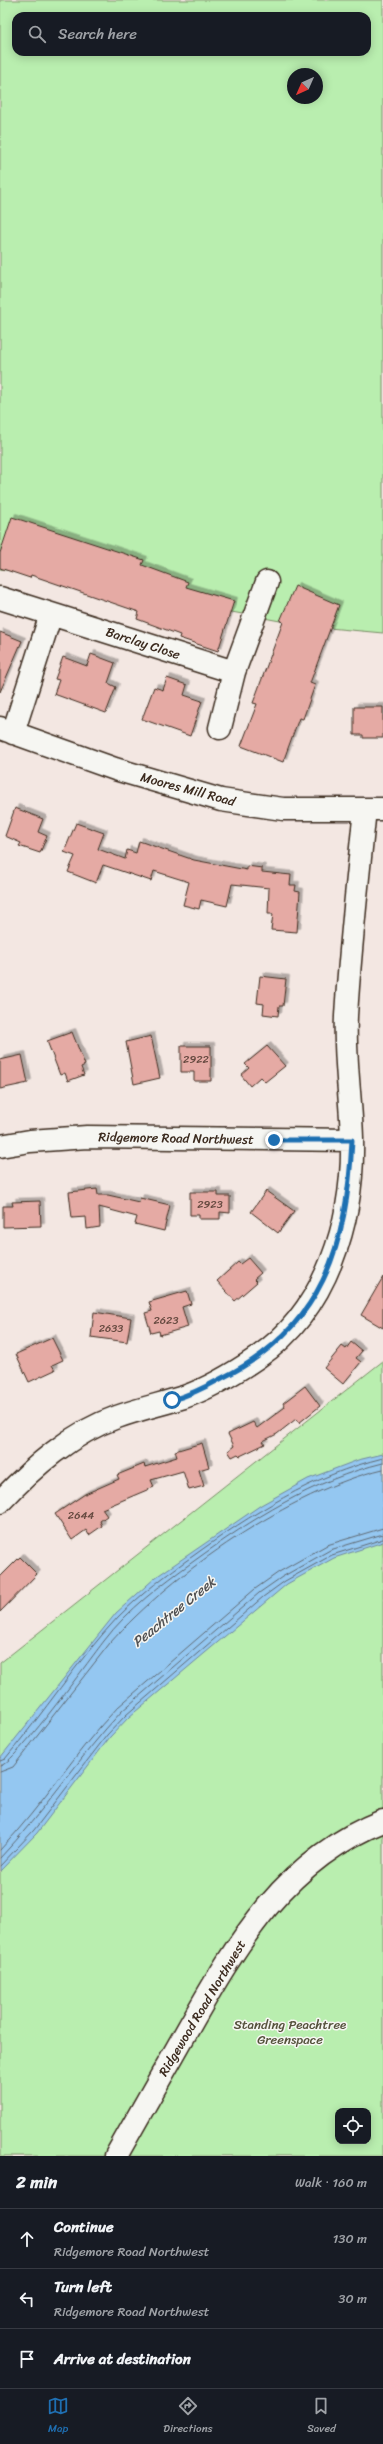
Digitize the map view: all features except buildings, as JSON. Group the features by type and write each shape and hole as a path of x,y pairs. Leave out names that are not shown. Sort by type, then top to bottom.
{"street":[{"path":"220,728 234,672 267,582"},
{"name":"Barclay Close","path":"0,598 234,672"},
{"path":"6,731 51,614"},
{"name":"Moores Mill Road","path":"6,731 115,769 221,800 283,809 374,809"},
{"path":"0,1502 28,1473 82,1433 115,1417 186,1396 235,1372 260,1356 282,1337 302,1315 319,1290 330,1267 344,1220 350,1178 352,1140 346,1016 374,809"},
{"name":"Ridgemore Road Northwest","path":"0,1146 30,1141 88,1137 352,1140"},
{"name":"Ridgewood Road Northwest","path":"116,2156 231,1954 268,1906 317,1857 360,1830 383,1821"}],"green space":[{"path":"0,0 383,0 383,633 307,626 0,569"},
{"name":"Standing Peachtree Greenspace","path":"383,1361 383,2156 0,2156 0,1663"}],"water":[{"name":"Peachtree Creek","path":"383,1454 383,1542 334,1558 287,1584 129,1717 110,1737 37,1833 0,1871 0,1758 116,1613 156,1577 261,1505 308,1479 358,1460"}],"route":[{"path":"172,1400 186,1396 235,1372 260,1356 282,1337 302,1315 319,1290 330,1267 344,1220 350,1178 352,1140 274,1140"}]}
